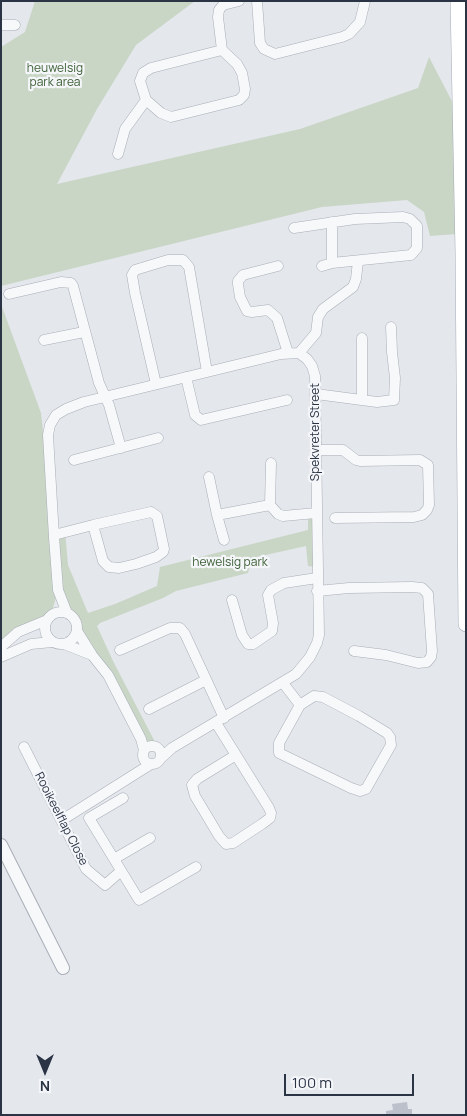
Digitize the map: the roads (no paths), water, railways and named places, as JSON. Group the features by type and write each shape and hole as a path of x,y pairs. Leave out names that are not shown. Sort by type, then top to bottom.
{"main road":[{"path":"458,1 463,253 466,624"}],"street":[{"path":"222,50 146,70 141,76 140,81 146,100 161,113 172,117 239,100 244,95 245,89 242,73 237,64 222,50 218,17 219,10 224,6 239,1"},
{"path":"257,1 260,43 264,49 275,54 349,34 360,22 365,1"},
{"path":"1,25 15,25"},
{"path":"118,154 124,129 146,100"},
{"path":"294,228 332,222 372,217 403,217 410,219 417,226 418,248 414,253 327,264 332,222"},
{"path":"156,384 132,275 136,270 168,260 184,260 189,267 207,372"},
{"path":"151,754 141,739 108,675 92,656 78,632 76,620 68,613 58,590 48,435 50,425 56,415 84,402 288,352 299,353 316,333 318,317 323,308 349,291 355,284 358,261"},
{"path":"278,266 243,275 238,284 240,297 246,311 268,310 277,318 288,352"},
{"path":"9,294 61,282 71,283 75,289 84,332 99,383 106,397 121,448"},
{"path":"316,394 377,402 391,401 395,398 391,327"},
{"path":"44,340 84,332"},
{"path":"362,338 362,399"},
{"name":"Spekvreter Street","path":"62,820 140,772 151,754 172,748 283,682 301,669 315,648 319,635 316,394 315,376 312,366 299,353"},
{"path":"186,377 195,415 201,420 286,400"},
{"path":"74,460 158,438"},
{"path":"316,450 343,450 360,461 420,460 428,465 428,505 427,510 422,515 414,517 335,518"},
{"path":"271,463 270,505 278,514 292,516 316,513"},
{"path":"210,477 224,540"},
{"path":"217,515 270,505"},
{"path":"54,535 93,525 144,513 154,513 157,516 163,552 156,557 128,566 116,569 109,567 104,561 93,525"},
{"path":"232,600 242,635 248,644 253,644 272,632 273,623 268,595 271,590 284,584 317,578"},
{"path":"317,591 350,588 412,587 422,588 428,594 432,651 428,662 418,663 386,655 354,651"},
{"path":"52,642 45,632 58,590"},
{"path":"1,647 20,631 60,612 68,613"},
{"path":"31,644 48,619"},
{"path":"120,650 170,628 180,628 185,634 236,755 269,808 271,815 262,824 233,843 226,844 219,836 195,796 192,785 197,779 236,755"},
{"path":"64,644 73,640 78,632"},
{"path":"1,657 31,644 52,642 64,644 92,656"},
{"path":"149,708 206,680"},
{"path":"283,682 300,705"},
{"path":"314,696 323,697 387,733 391,745 366,789 360,791 350,788 279,753 279,743 300,705 314,696"},
{"name":"Rooikeelflap Close","path":"24,747 83,865 90,874 105,885 121,871"},
{"path":"123,798 89,818 139,900 196,867"},
{"path":"114,859 150,838"},
{"path":"1,845 63,968"}],"park label":[{"name":"heuwelsig park area","path":"55,76"},
{"name":"hewelsig park","path":"230,563"}]}
